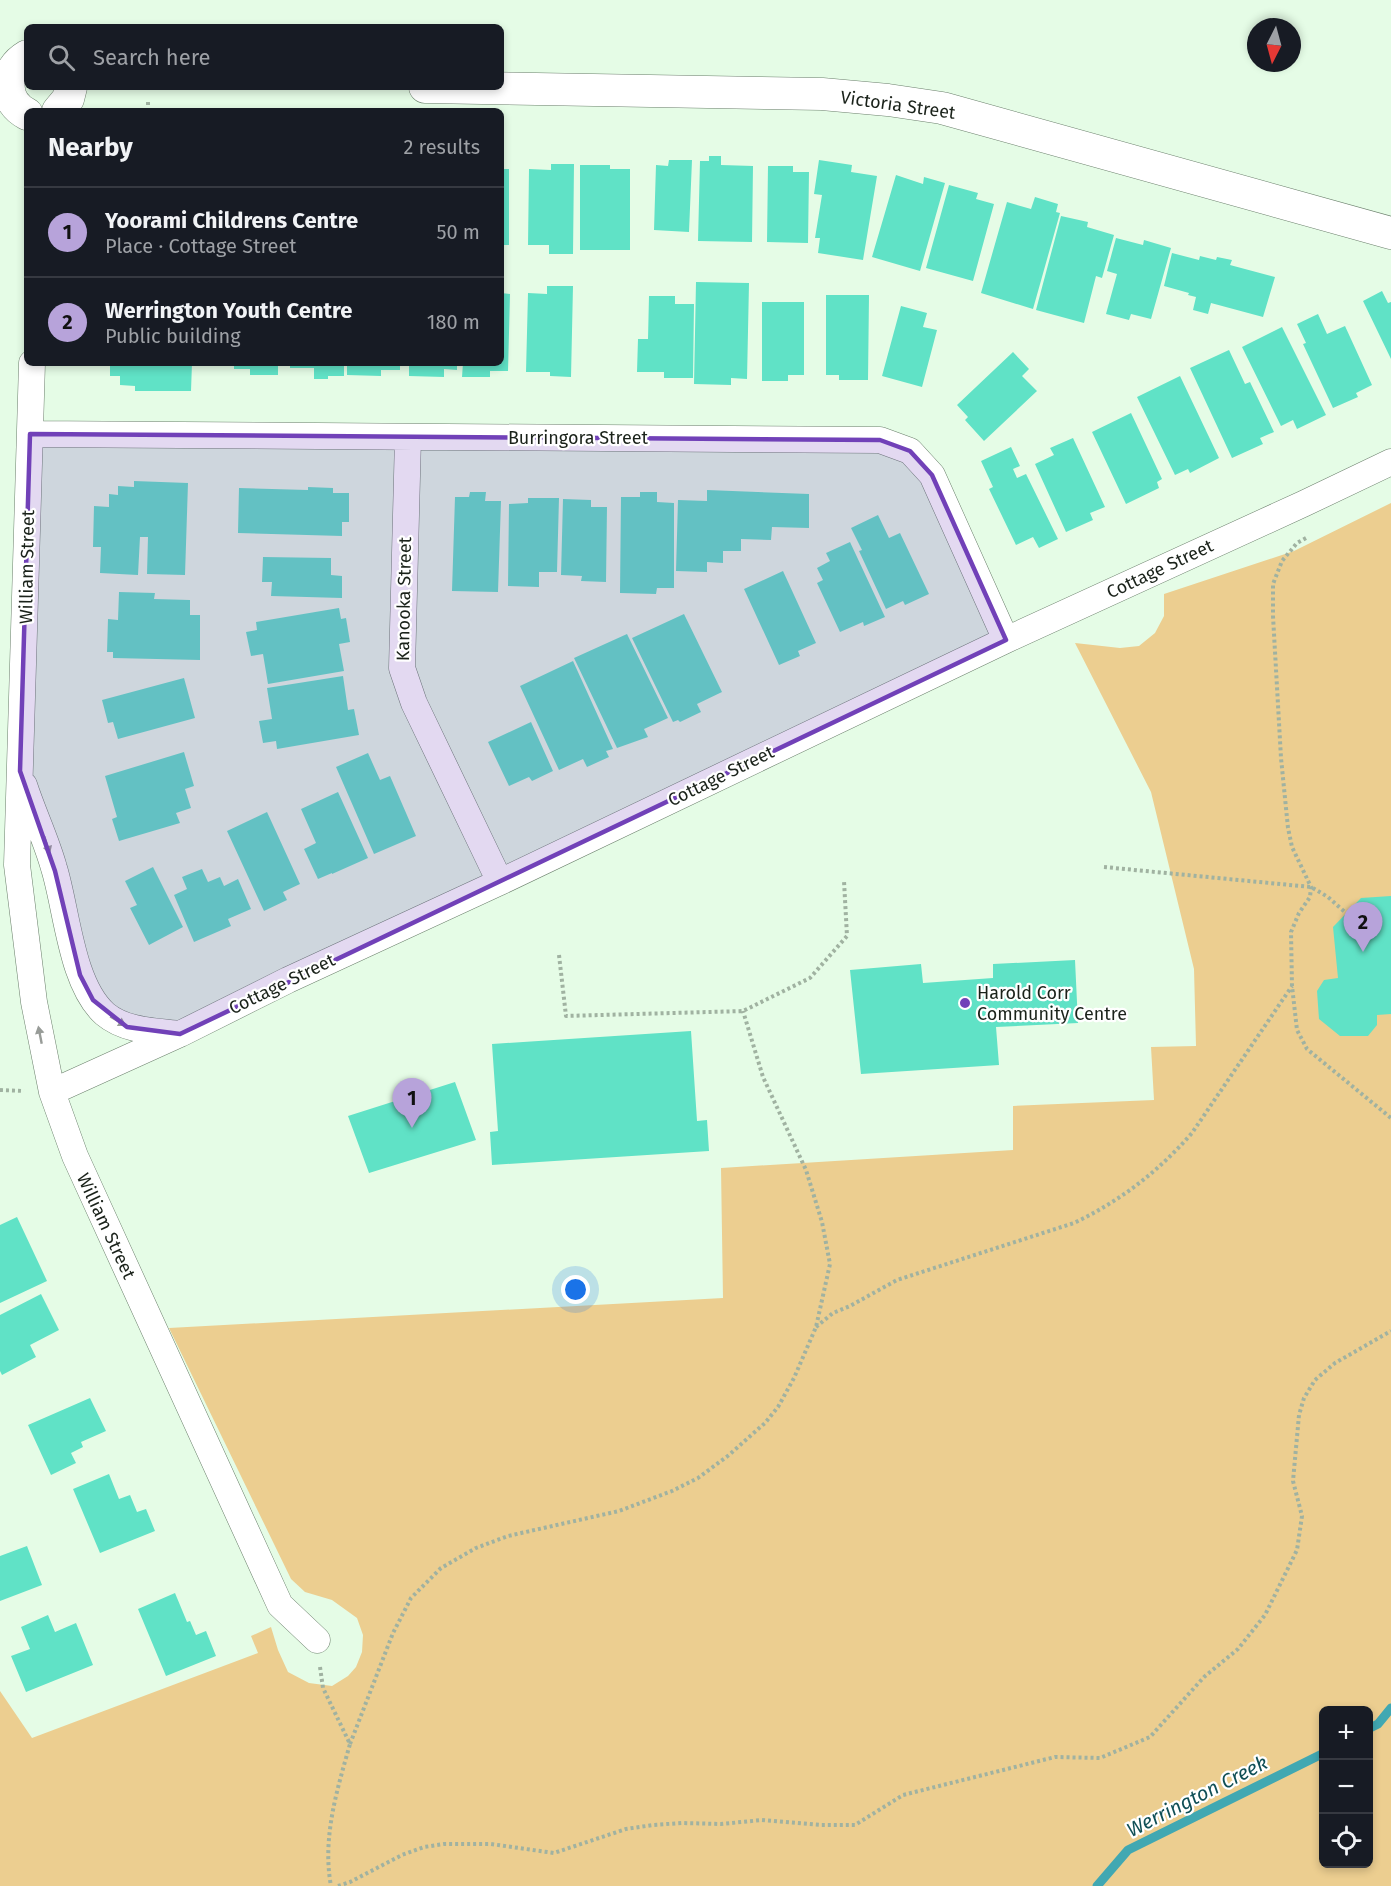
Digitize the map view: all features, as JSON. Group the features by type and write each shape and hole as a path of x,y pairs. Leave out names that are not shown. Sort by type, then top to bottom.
{"street":[{"path":"24,58 15,66 4,84 12,102 24,112"},
{"name":"Victoria Street","path":"504,88 822,94 942,108 1391,233"},
{"path":"60,108 68,99 70,90"},
{"name":"William Street","path":"32,366 17,866 34,1002 52,1092 75,1156 279,1605 317,1640"},
{"name":"Burringora Street","path":"30,434 880,440 910,451 932,475 1006,640"},
{"name":"Kanooka Street","path":"408,438 402,668 414,703 500,882"},
{"name":"Cottage Street","path":"52,1092 180,1034 288,980 500,882 1006,640 1391,462"},
{"name":"William Street","path":"20,771 55,871 80,975 93,1000 106,1014 127,1027 180,1034"}],"path":[{"path":"148,102 148,108"},
{"path":"1304,504 1315,532 1297,543 1282,561 1273,584 1281,758 1288,828 1292,847 1311,887 1310,897 1299,913 1291,932 1292,987 1297,1030 1307,1048 1391,1118"},
{"path":"1104,867 1311,887 1328,897 1346,913"},
{"path":"559,955 566,1016 743,1011 810,978 847,936 844,880"},
{"path":"816,1327 833,1313 897,1280 1074,1223 1101,1210 1141,1183 1173,1155 1192,1133 1292,987"},
{"path":"331,1886 327,1863 335,1796 350,1744 393,1633 411,1598 441,1568 476,1548 508,1536 619,1511 672,1491 698,1478 729,1455 765,1423 778,1407 794,1378 816,1327 830,1264 822,1222 806,1170 763,1077 743,1011"},
{"path":"338,1886 402,1854 444,1844 491,1844 554,1853 626,1829 663,1824 721,1824 762,1820 855,1826 903,1795 1055,1757 1100,1758 1150,1737 1204,1677 1238,1649 1265,1615 1297,1550 1302,1516 1293,1481 1299,1415 1309,1389 1315,1380 1335,1363 1391,1331"},
{"path":"317,1640 323,1688 350,1744"}],"highlighted area":[{"path":"30,434 880,440 910,451 932,475 1006,640 180,1034 127,1027 93,1000 80,975 55,871 20,771"}],"shaded area":[{"path":"1391,503 1391,1886 0,1886 0,1691 32,1738 258,1653 251,1636 271,1627 288,1672 309,1683 332,1686 348,1676 356,1667 362,1652 363,1635 357,1618 332,1600 305,1592 291,1579 169,1328 723,1298 721,1168 1013,1150 1013,1106 1154,1100 1151,1047 1196,1046 1194,969 1151,792 1075,643 1120,648 1139,646 1155,633 1164,616 1164,594 1294,551"}],"building":[{"path":"709,156 721,156 721,165 753,166 752,242 698,241 700,161 709,161"},
{"path":"669,160 692,160 689,232 654,230 656,165 668,166"},
{"path":"819,160 852,165 851,172 877,176 863,260 818,253 820,238 815,238 822,195 814,194"},
{"path":"551,164 574,164 573,254 549,254 549,245 528,245 529,169 551,170"},
{"path":"580,165 610,165 610,169 630,169 630,250 580,250"},
{"path":"768,166 793,166 793,172 809,172 808,243 767,242"},
{"path":"504,169 509,169 509,245 504,245"},
{"path":"896,175 923,184 924,177 945,183 920,271 872,257"},
{"path":"949,185 978,193 976,199 994,204 973,281 926,268"},
{"path":"1035,197 1058,204 1056,212 1060,213 1033,309 981,293 1007,202 1031,209"},
{"path":"1061,216 1088,222 1087,227 1114,235 1102,278 1096,276 1084,323 1036,310"},
{"path":"1116,238 1143,245 1144,240 1171,248 1151,319 1131,314 1129,320 1106,314 1117,274 1107,271"},
{"path":"1172,253 1199,260 1200,256 1216,260 1217,257 1232,260 1230,265 1275,277 1263,317 1211,303 1208,314 1193,310 1196,297 1164,286"},
{"path":"696,282 749,283 747,379 731,378 731,385 694,384"},
{"path":"547,286 573,286 571,377 550,376 550,372 526,372 528,293 547,294"},
{"path":"1382,291 1388,303 1391,302 1391,359 1363,301"},
{"path":"504,293 510,294 508,371 490,371 490,377 462,377 463,366 504,366"},
{"path":"826,295 869,295 868,380 839,380 839,375 826,375"},
{"path":"649,296 675,296 675,304 694,304 693,378 664,378 664,372 637,372 638,339 648,339"},
{"path":"762,302 804,302 804,375 788,375 788,381 762,381"},
{"path":"901,306 927,313 923,327 937,330 922,387 882,376"},
{"path":"1318,314 1327,334 1345,326 1372,385 1356,393 1358,397 1333,408 1303,344 1306,343 1297,324"},
{"path":"1282,327 1326,415 1297,429 1293,420 1281,426 1242,347"},
{"path":"1229,350 1245,384 1250,382 1274,432 1260,438 1263,444 1232,458 1190,368"},
{"path":"1013,352 1029,369 1022,376 1037,391 984,441 965,420 968,417 957,405"},
{"path":"110,366 192,366 191,391 135,391 135,386 120,385 120,376 110,376"},
{"path":"234,366 278,366 278,375 250,375 250,369 234,369"},
{"path":"290,366 344,366 344,376 314,379 314,368 290,368"},
{"path":"347,366 400,366 400,370 381,370 381,376 347,375"},
{"path":"409,366 457,366 457,370 444,369 444,377 409,376"},
{"path":"1180,376 1219,458 1190,473 1188,469 1175,475 1137,397"},
{"path":"1131,413 1162,479 1157,482 1159,488 1126,504 1092,432"},
{"path":"1073,438 1105,507 1090,513 1093,520 1066,532 1035,464 1054,455 1050,448"},
{"path":"1011,447 1020,466 1013,469 1017,478 1026,474 1058,539 1039,548 1033,537 1016,545 989,489 993,487 981,461"},
{"path":"134,481 188,483 185,575 147,574 148,537 140,537 138,575 100,573 101,547 93,547 94,506 109,507 109,494 118,495 118,486 134,487"},
{"path":"308,487 333,488 333,493 349,493 349,522 342,522 342,536 238,533 239,488 308,490"},
{"path":"707,490 809,494 809,528 772,527 771,540 741,539 741,551 723,551 723,563 707,562 707,572 676,571 678,500 707,501"},
{"path":"470,492 486,492 485,501 501,501 498,592 452,591 455,497 469,497"},
{"path":"640,492 657,492 657,502 674,503 674,588 657,588 656,594 620,593 621,497 640,497"},
{"path":"528,498 559,498 557,572 539,572 539,587 508,586 509,504 528,503"},
{"path":"563,499 591,500 591,507 607,507 606,582 581,581 582,576 561,575"},
{"path":"878,515 889,538 900,533 929,594 905,605 903,601 886,609 851,528"},
{"path":"850,542 885,617 864,626 863,622 840,632 817,583 823,580 817,568 830,561 826,553"},
{"path":"263,557 331,558 331,575 342,576 342,598 271,596 272,582 262,582"},
{"path":"783,571 816,643 798,651 800,656 779,665 744,589"},
{"path":"119,592 155,593 154,599 190,600 190,615 200,615 200,660 113,658 113,652 107,652 108,619 118,620"},
{"path":"339,608 341,619 346,618 350,642 339,644 344,671 268,684 263,654 251,656 246,632 257,630 256,622"},
{"path":"684,614 722,692 697,704 701,712 680,722 678,720 673,722 632,638"},
{"path":"627,634 668,718 644,729 648,737 617,748 574,658"},
{"path":"573,661 613,749 606,751 609,757 587,767 583,759 559,770 520,686"},
{"path":"343,676 348,710 354,709 359,735 277,749 276,741 263,743 259,721 272,719 267,688"},
{"path":"184,678 195,718 118,739 113,722 108,723 102,700"},
{"path":"531,722 553,771 532,781 529,777 509,786 488,742"},
{"path":"184,752 194,786 185,789 191,808 176,813 180,823 119,841 112,819 117,817 105,776"},
{"path":"368,753 380,780 390,776 416,836 374,854 336,767"},
{"path":"338,792 368,858 318,879 304,849 316,843 301,809"},
{"path":"267,812 300,884 283,892 287,900 264,911 227,831"},
{"path":"153,867 183,927 149,945 130,908 137,905 125,881"},
{"path":"202,869 208,882 220,877 224,886 238,879 251,909 228,919 231,926 194,942 174,895 187,889 182,877"},
{"path":"1391,896 1391,1014 1377,1015 1377,1025 1368,1036 1340,1036 1319,1019 1317,991 1324,980 1338,978 1333,927 1361,898"},
{"name":"Harold Corr Community Centre","path":"1075,960 1078,1023 996,1027 999,1065 861,1074 850,970 921,964 923,983 993,978 993,964"},
{"path":"691,1031 697,1121 707,1120 709,1151 492,1165 490,1132 498,1131 492,1044"},
{"path":"455,1082 476,1140 369,1173 348,1116"},
{"path":"17,1217 47,1281 0,1303 0,1225"},
{"path":"41,1294 59,1330 30,1345 36,1357 2,1375 0,1371 0,1315"},
{"path":"90,1398 106,1431 81,1442 83,1447 71,1453 76,1463 51,1475 28,1425"},
{"path":"109,1474 119,1499 130,1495 137,1512 146,1509 155,1531 100,1553 73,1489"},
{"path":"27,1546 42,1585 0,1601 0,1556"},
{"path":"175,1593 187,1622 190,1621 196,1635 206,1631 216,1656 166,1676 138,1609"},
{"path":"48,1615 55,1632 76,1623 93,1665 26,1692 11,1656 30,1649 21,1627"}],"waterway":[{"name":"Werrington Creek","path":"1373,1726 1378,1724 1391,1708"},
{"name":"Werrington Creek","path":"1097,1886 1128,1850 1319,1755"}],"place":[{"name":"Werrington Youth Centre","path":"1363,952"},
{"name":"Harold Corr Community Centre","path":"965,1003"},
{"name":"Yoorami Childrens Centre","path":"412,1128"}]}
